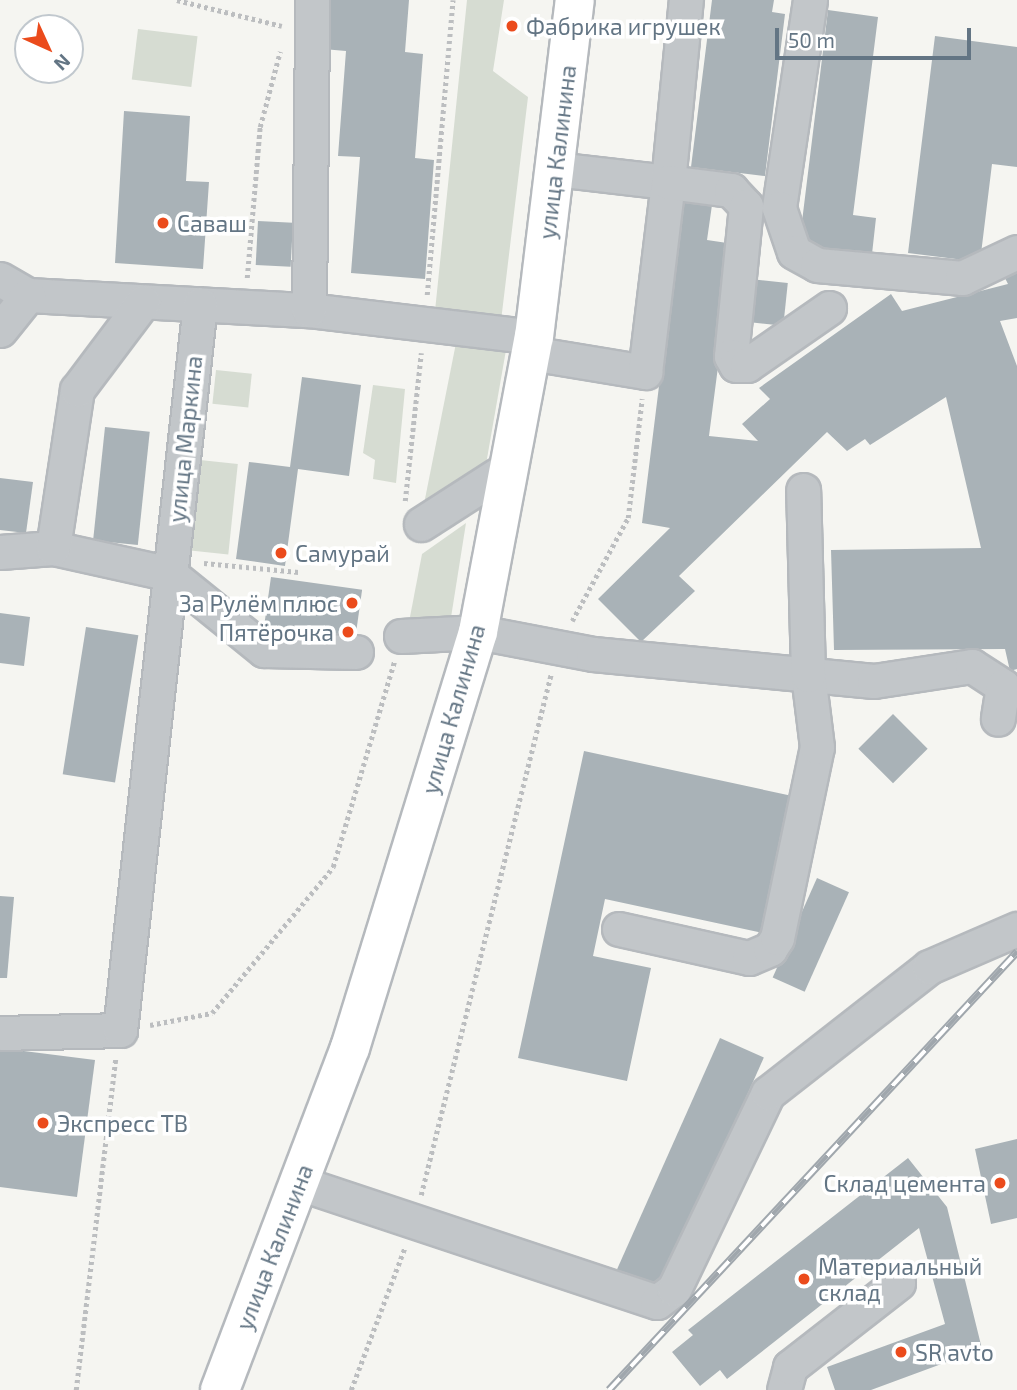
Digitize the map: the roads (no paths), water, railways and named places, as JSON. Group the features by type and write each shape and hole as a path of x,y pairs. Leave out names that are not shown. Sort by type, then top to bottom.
{"main road":[{"name":"улица Калинина","path":"220,1390 350,1048 478,632 532,345 575,0"}],"street":[{"path":"0,330 14,287 143,302 309,310 425,326 532,345 645,372 686,0"},
{"path":"810,0 779,208 794,252 817,265 962,278 1017,251"},
{"path":"300,7 309,310"},
{"path":"555,169 731,191 746,206 779,208"},
{"path":"746,206 733,361 747,365 829,308"},
{"path":"52,548 77,390 143,302"},
{"name":"улица Маркина","path":"0,1033 120,1030 200,304"},
{"path":"413,516 508,468"},
{"path":"619,929 749,958 770,950 817,747 808,675 803,490"},
{"path":"0,552 52,548 171,566 264,650 356,652"},
{"path":"401,636 478,632 558,647 874,681 971,666 1003,686 998,719"},
{"path":"299,1182 416,1219 648,1300 666,1298 768,1093 929,967 1017,929"},
{"path":"785,1390 790,1367 898,1283"}],"railway":[{"path":"609,1390 1017,952"}],"place":[{"name":"Фабрика игрушек","path":"512,26"},
{"name":"Саваш","path":"163,223"},
{"name":"Самурай","path":"281,553"},
{"name":"За Рулём плюс","path":"352,603"},
{"name":"Пятёрочка","path":"348,632"},
{"name":"Экспресс ТВ","path":"43,1123"},
{"name":"Склад цемента","path":"1000,1183"},
{"name":"Материальный склад","path":"804,1279"},
{"name":"SR avto","path":"901,1352"}]}
